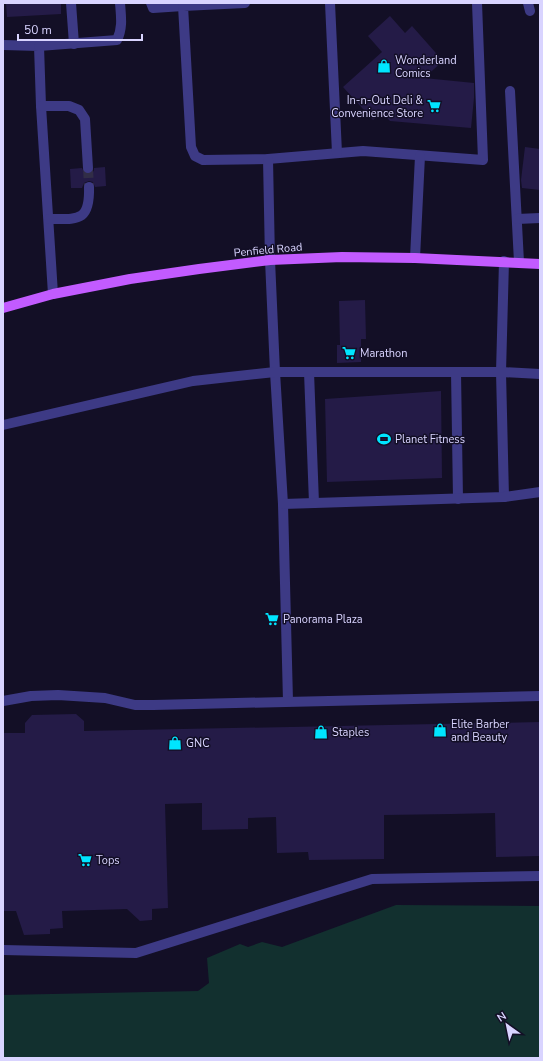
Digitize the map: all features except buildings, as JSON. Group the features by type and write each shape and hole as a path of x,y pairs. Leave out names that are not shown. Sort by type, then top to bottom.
{"main road":[{"name":"Penfield Road","path":"3,308 53,294 137,278 270,260 342,257 415,258 504,261 540,264"}],"lane":[{"path":"71,3 74,44"},
{"path":"3,45 39,46 117,40 120,34 121,24 120,3"},
{"path":"151,3 153,8 245,3"},
{"path":"330,3 337,153"},
{"path":"183,6 191,147 195,156 203,160 268,159 363,151 483,160 477,3"},
{"path":"39,46 41,106 53,294"},
{"path":"510,91 520,262"},
{"path":"41,106 69,106 79,110 85,119 88,168"},
{"path":"415,258 420,156"},
{"path":"268,159 270,260 283,504 288,701"},
{"path":"49,219 70,219 80,217 87,210 90,199 89,187"},
{"path":"517,219 540,218"},
{"path":"504,261 501,372 504,497"},
{"path":"3,425 193,381 275,372 501,372 540,374"},
{"path":"309,372 314,503"},
{"path":"456,372 458,499"},
{"path":"283,504 504,497 540,492"},
{"path":"3,701 31,696 58,695 105,698 135,705 540,696"},
{"path":"3,950 136,953 372,879 540,876"}],"green space":[{"path":"396,905 540,906 540,1058 3,1058 3,995 198,991 209,983 207,958 240,944 248,947 262,942 282,947"}],"tunnel":[{"path":"88,168 89,187"}],"place":[{"name":"Wonderland Comics","path":"384,66"},
{"name":"In-n-Out Deli & Convenience Store","path":"434,106"},
{"name":"Marathon","path":"349,353"},
{"name":"Planet Fitness","path":"384,439"},
{"name":"Panorama Plaza","path":"272,619"},
{"name":"Elite Barber and Beauty","path":"440,730"},
{"name":"Staples","path":"321,732"},
{"name":"GNC","path":"175,743"},
{"name":"Tops","path":"85,860"}]}
